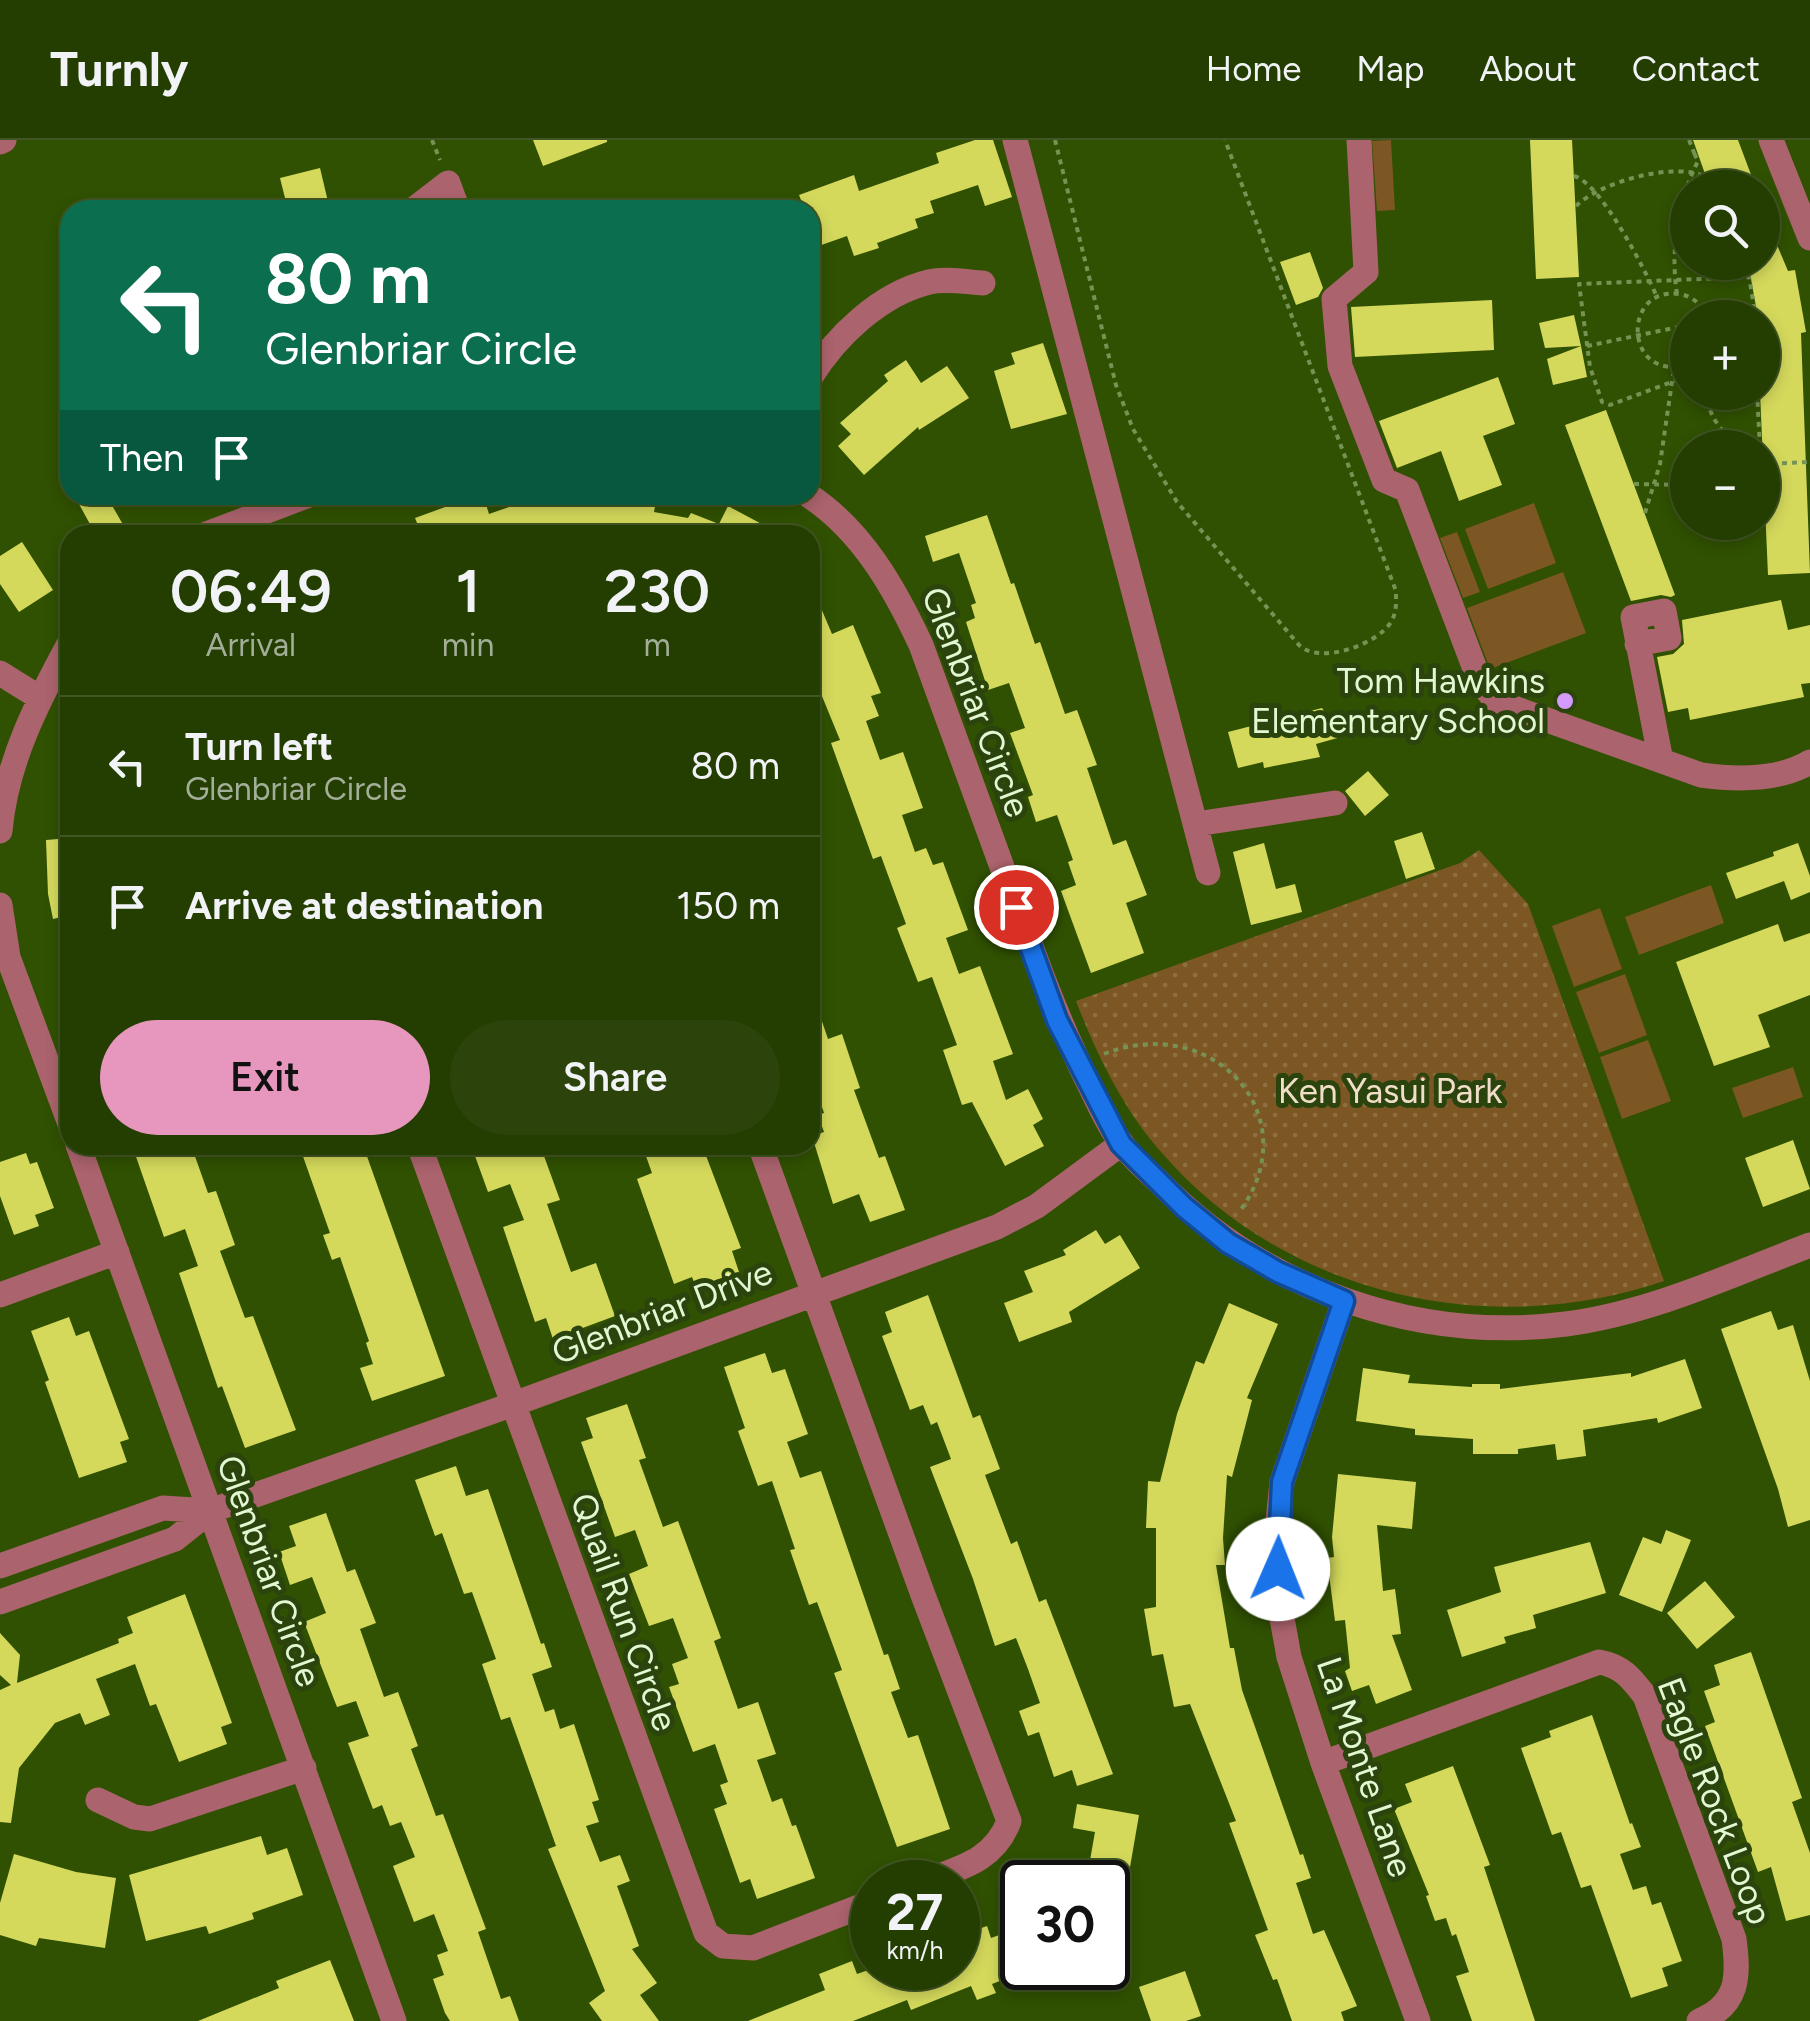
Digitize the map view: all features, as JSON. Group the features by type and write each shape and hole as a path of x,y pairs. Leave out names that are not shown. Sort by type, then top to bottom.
{"street":[{"path":"1015,140 1208,873"},
{"path":"1360,140 1366,272 1334,298 1340,366 1384,480 1407,490 1480,682 1497,702 1701,775 1732,779 1771,776 1810,762"},
{"path":"1771,140 1810,238"},
{"path":"426,200 448,183 454,200"},
{"path":"820,362 862,318 891,296 932,281 984,283"},
{"path":"230,525 283,505"},
{"name":"Glenbriar Circle","path":"819,505 860,542 895,590 921,646 1057,1020 1121,1144 1184,1207 1228,1243 1278,1272 1344,1301 1432,1323 1513,1328 1568,1324 1654,1305 1810,1244"},
{"path":"1637,644 1662,760"},
{"path":"0,831 10,779 40,698 60,661"},
{"path":"0,673 40,698"},
{"path":"1196,824 1335,803"},
{"path":"0,905 4,958 60,1099"},
{"name":"Glenbriar Drive","path":"0,1602 174,1539 210,1512 997,1227 1037,1206 1121,1144"},
{"name":"Glenbriar Circle","path":"82,1155 394,2021"},
{"name":"Quail Run Circle","path":"423,1155 706,1933 723,1946 753,1948 850,1911"},
{"path":"764,1155 1008,1821 1001,1840 980,1860"},
{"path":"0,1295 118,1252"},
{"name":"La Monte Lane","path":"1344,1301 1282,1482 1276,1541 1278,1596 1289,1657 1323,1763 1418,2021"},
{"name":"Glenbriar Drive","path":"0,1566 163,1508 210,1512"},
{"name":"Eagle Rock Loop","path":"1323,1763 1599,1662 1627,1674 1645,1696 1734,1940 1739,1976 1734,1989 1699,2021"},
{"path":"98,1800 134,1817 150,1819 304,1768"}],"path":[{"path":"1055,140 1116,384 1133,429 1177,502 1298,644 1305,651 1328,655 1382,633 1396,611 1396,591 1225,140"},
{"path":"1689,140 1698,161 1694,170"},
{"path":"1576,206 1595,193 1639,176 1670,174"},
{"path":"1574,176 1582,178 1595,193 1628,240 1656,298"},
{"path":"1670,383 1610,405 1602,402 1587,346 1580,284 1675,280 1678,294"},
{"path":"1670,367 1646,355 1637,336 1642,311 1656,298 1678,294 1696,300"},
{"path":"1587,346 1670,329"},
{"path":"1645,514 1656,484 1670,395"},
{"path":"1780,463 1810,462"},
{"path":"1634,484 1670,484"},
{"path":"1104,1054 1136,1044 1170,1042 1204,1054 1239,1081 1250,1096 1260,1124 1262,1152 1254,1188 1240,1212"}],"green space":[{"path":"1391,140 1395,210 1377,211 1372,141"},
{"path":"1534,503 1556,563 1488,589 1465,529"},
{"path":"1457,532 1480,592 1463,598 1440,538"},
{"path":"1563,572 1586,633 1490,669 1467,608"},
{"name":"Ken Yasui Park","path":"1479,850 1528,904 1664,1281 1597,1299 1529,1306 1460,1304 1393,1293 1328,1272 1268,1241 1212,1202 1162,1153 1123,1100 1084,1021 1076,1001 1460,863"},
{"path":"1711,885 1724,923 1639,955 1625,917"},
{"path":"1600,908 1622,969 1574,987 1552,926"},
{"path":"1625,974 1647,1035 1599,1053 1576,992"},
{"path":"1648,1040 1671,1101 1622,1119 1600,1057"},
{"path":"1793,1067 1803,1097 1743,1118 1732,1088"}],"building":[{"path":"533,140 607,140 607,142 543,166"},
{"path":"975,140 993,140 1012,197 985,206 978,185 930,201 934,213 915,219 918,228 877,243 879,248 854,256 847,236 820,245 820,200 801,200 799,195 854,175 859,191 939,163 936,153"},
{"path":"1530,140 1572,140 1579,277 1536,279"},
{"path":"1693,140 1738,140 1749,170 1704,170"},
{"path":"320,168 328,200 286,200 280,178"},
{"path":"1310,252 1323,288 1318,297 1296,305 1280,262"},
{"path":"1780,252 1788,271 1795,270 1806,332 1801,333 1810,573 1768,575 1766,540 1780,540 1780,430 1762,430 1761,410 1780,410 1780,300 1755,300 1751,280 1780,280"},
{"path":"1492,300 1494,350 1355,357 1351,307"},
{"path":"1574,315 1581,346 1545,348 1539,323"},
{"path":"1043,343 1067,414 1011,429 994,371 1015,364 1011,353"},
{"path":"1581,346 1587,377 1553,385 1547,359"},
{"path":"906,360 921,383 947,366 969,398 919,430 918,427 864,475 838,446 851,434 840,423 888,381 884,375"},
{"path":"1498,377 1515,424 1483,436 1502,485 1459,501 1441,451 1397,468 1379,421"},
{"path":"1606,410 1675,595 1671,597 1631,601 1565,425"},
{"path":"80,505 112,505 123,525 90,525"},
{"path":"451,505 486,505 489,514 515,505 655,505 654,512 688,518 691,513 719,524 728,506 763,525 418,525 415,518"},
{"path":"987,515 1065,714 1077,710 1097,765 1087,768 1113,845 1126,840 1147,895 1126,903 1144,953 1091,973 1061,891 1076,885 1068,862 1073,860 1057,815 1036,822 1028,797 1033,795 1010,733 1025,728 1009,683 988,690 966,622 975,618 971,605 976,603 959,553 933,562 925,536"},
{"path":"22,542 53,590 19,612 0,584 0,556"},
{"path":"1781,600 1788,630 1810,625 1810,683 1801,684 1804,697 1690,720 1688,708 1668,712 1657,657 1673,654 1684,644 1682,620"},
{"path":"820,606 832,634 853,625 881,693 871,696 879,716 866,721 880,760 903,752 923,808 902,815 915,852 926,848 933,865 943,862 968,930 946,938 959,974 980,966 1013,1054 993,1061 1006,1100 1028,1089 1043,1119 1033,1125 1044,1146 1005,1166 972,1102 962,1105 943,1050 957,1045 932,977 918,982 897,928 906,924 881,856 873,859 831,743 840,740 820,691"},
{"path":"1322,708 1341,737 1316,744 1320,757 1264,768 1263,762 1238,768 1228,732"},
{"path":"1368,771 1389,795 1365,816 1345,791"},
{"path":"1422,832 1435,869 1406,879 1394,841"},
{"path":"60,839 60,917 53,919 48,894 46,840"},
{"path":"1264,843 1276,889 1295,884 1302,912 1251,925 1233,852"},
{"path":"1798,843 1810,876 1810,892 1791,900 1784,881 1736,899 1726,873"},
{"path":"1778,924 1784,942 1810,933 1810,995 1758,1015 1770,1047 1714,1066 1676,962"},
{"path":"820,1016 828,1039 842,1034 860,1088 854,1090 879,1158 885,1156 905,1210 870,1222 859,1194 833,1204 818,1155 820,1133 824,1132 820,1114 824,1113 820,1101"},
{"path":"1793,1140 1810,1189 1763,1207 1745,1158"},
{"path":"26,1153 30,1164 37,1162 54,1208 35,1215 39,1226 14,1235 0,1196 0,1162"},
{"path":"135,1155 195,1155 208,1193 216,1191 235,1245 220,1251 245,1318 253,1316 296,1430 245,1448 222,1386 218,1388 179,1273 198,1266 185,1229 164,1237"},
{"path":"303,1155 367,1155 445,1376 372,1401 360,1368 373,1364 366,1343 369,1341 340,1257 332,1260 323,1235 330,1233"},
{"path":"475,1155 544,1155 560,1200 547,1204 571,1272 596,1263 615,1316 553,1339 546,1318 535,1322 503,1227 524,1220 510,1184 488,1192"},
{"path":"646,1155 706,1155 741,1248 732,1251 739,1272 696,1287 692,1277 674,1284 637,1179 652,1173"},
{"path":"1096,1230 1105,1244 1120,1235 1140,1268 1069,1312 1072,1322 1019,1342 1004,1303 1033,1292 1024,1271 1066,1255 1063,1250"},
{"path":"928,1295 973,1418 980,1415 1000,1469 985,1475 1011,1544 1017,1541 1039,1602 1046,1599 1113,1774 1077,1786 1072,1770 1054,1777 1039,1732 1028,1736 1019,1711 1040,1703 1028,1669 1016,1638 995,1646 930,1467 951,1459 937,1422 931,1425 923,1405 910,1410 882,1336 892,1332 885,1312"},
{"path":"1229,1303 1278,1324 1247,1398 1252,1400 1232,1477 1227,1475 1225,1565 1216,1565 1230,1648 1234,1648 1242,1690 1311,1878 1296,1883 1313,1934 1324,1930 1357,2006 1341,2012 1344,2021 1292,2021 1255,1935 1268,1930 1229,1823 1236,1821 1190,1704 1174,1707 1163,1654 1152,1656 1144,1609 1156,1607 1156,1528 1146,1528 1148,1481 1160,1482 1177,1414 1196,1361 1204,1364"},
{"path":"1771,1311 1778,1330 1793,1325 1810,1381 1810,1520 1788,1527 1721,1329"},
{"path":"69,1317 76,1336 89,1331 129,1439 120,1442 127,1462 79,1478 31,1331"},
{"path":"765,1353 772,1373 785,1369 808,1434 787,1442 800,1478 821,1471 884,1655 888,1654 900,1689 891,1692 908,1738 918,1735 950,1829 897,1847 834,1673 842,1670 817,1602 809,1605 790,1550 795,1549 772,1481 758,1486 738,1431 745,1428 724,1367"},
{"path":"1685,1359 1702,1408 1658,1423 1657,1418 1583,1430 1586,1456 1557,1460 1555,1444 1518,1449 1518,1454 1473,1454 1473,1439 1415,1435 1415,1429 1356,1421 1363,1368 1410,1375 1408,1383 1472,1387 1500,1384 1500,1389 1631,1373 1631,1377"},
{"path":"627,1404 646,1458 639,1460 663,1527 678,1521 721,1638 714,1641 738,1709 758,1702 776,1754 757,1760 772,1802 782,1798 815,1878 757,1899 750,1879 740,1883 714,1809 727,1804 720,1785 728,1782 715,1744 693,1752 669,1687 679,1684 672,1664 688,1658 673,1618 649,1626 629,1574 648,1566 635,1530 615,1537 581,1442 593,1438 586,1418"},
{"path":"456,1466 466,1496 488,1489 541,1644 544,1643 552,1667 532,1674 545,1712 554,1709 560,1729 574,1724 599,1800 592,1802 599,1822 586,1826 600,1862 620,1855 630,1881 617,1886 639,1946 632,1949 657,1983 640,1995 659,2021 602,2021 589,2003 605,1991 548,1849 556,1846 510,1717 501,1720 482,1664 496,1659 472,1592 464,1594 442,1533 435,1536 415,1480"},
{"path":"1338,1474 1416,1482 1412,1529 1377,1525 1383,1591 1395,1589 1401,1634 1392,1635 1412,1690 1376,1704 1369,1685 1352,1691 1345,1671 1350,1668 1345,1620 1335,1621 1327,1558 1334,1557"},
{"path":"326,1513 347,1572 355,1569 376,1623 360,1629 384,1697 398,1692 418,1746 411,1749 436,1816 443,1814 486,1929 478,1932 501,1999 510,1996 519,2021 450,2021 445,2013 433,1979 444,1975 437,1955 448,1951 434,1914 414,1922 393,1866 415,1857 401,1822 390,1826 382,1805 373,1809 348,1743 369,1736 356,1701 337,1707 304,1622 326,1613 312,1577 290,1585 279,1552 296,1546 289,1526"},
{"path":"1666,1530 1691,1540 1662,1612 1619,1595 1643,1537 1661,1544"},
{"path":"1590,1542 1606,1593 1533,1615 1536,1628 1504,1637 1506,1643 1462,1657 1447,1610 1501,1592 1494,1567"},
{"path":"1705,1581 1735,1617 1697,1649 1667,1613"},
{"path":"185,1594 232,1723 221,1727 227,1744 179,1762 156,1704 150,1706 135,1664 96,1679 110,1715 85,1725 80,1713 55,1723 19,1768 11,1823 0,1822 0,1690 11,1685 0,1675 0,1633 20,1655 17,1683 119,1643 118,1639 133,1633 127,1617"},
{"path":"1751,1652 1802,1798 1792,1802 1810,1853 1810,1915 1786,1921 1771,1867 1758,1872 1705,1726 1715,1722 1704,1691 1720,1685 1714,1665"},
{"path":"1592,1715 1641,1847 1620,1854 1633,1890 1646,1886 1652,1905 1661,1902 1682,1961 1662,1968 1668,1986 1631,1998 1591,1885 1581,1888 1561,1832 1552,1835 1521,1748 1551,1737 1549,1731"},
{"path":"1453,1766 1490,1865 1484,1867 1535,2021 1472,2021 1456,1976 1469,1972 1456,1934 1452,1936 1446,1918 1435,1921 1426,1896 1429,1895 1394,1809 1412,1802 1405,1784"},
{"path":"1077,1804 1139,1815 1130,1867 1130,1860 1090,1860 1095,1832 1073,1828"},
{"path":"261,1836 267,1855 287,1848 303,1895 252,1913 254,1919 209,1934 206,1926 146,1941 129,1875"},
{"path":"14,1854 76,1872 116,1878 105,1948 39,1938 36,1946 0,1935 0,1903"},
{"path":"987,1926 991,1938 1000,1935 1000,1981 992,1984 996,1993 977,2000 973,1990 980,1990 980,1928"},
{"path":"330,1960 354,2021 198,2021 279,1988 276,1981"},
{"path":"850,1962 850,1990 961,1990 911,2010 907,2000 853,2021 748,2021 825,1990 819,1974"},
{"path":"1185,1971 1201,2016 1186,2021 1151,2021 1139,1987"}],"place":[{"name":"Tom Hawkins Elementary School","path":"1565,701"}],"route":[{"path":"1016,907 1057,1020 1121,1144 1184,1207 1228,1243 1278,1272 1344,1301 1282,1482 1276,1541 1278,1569"}]}
